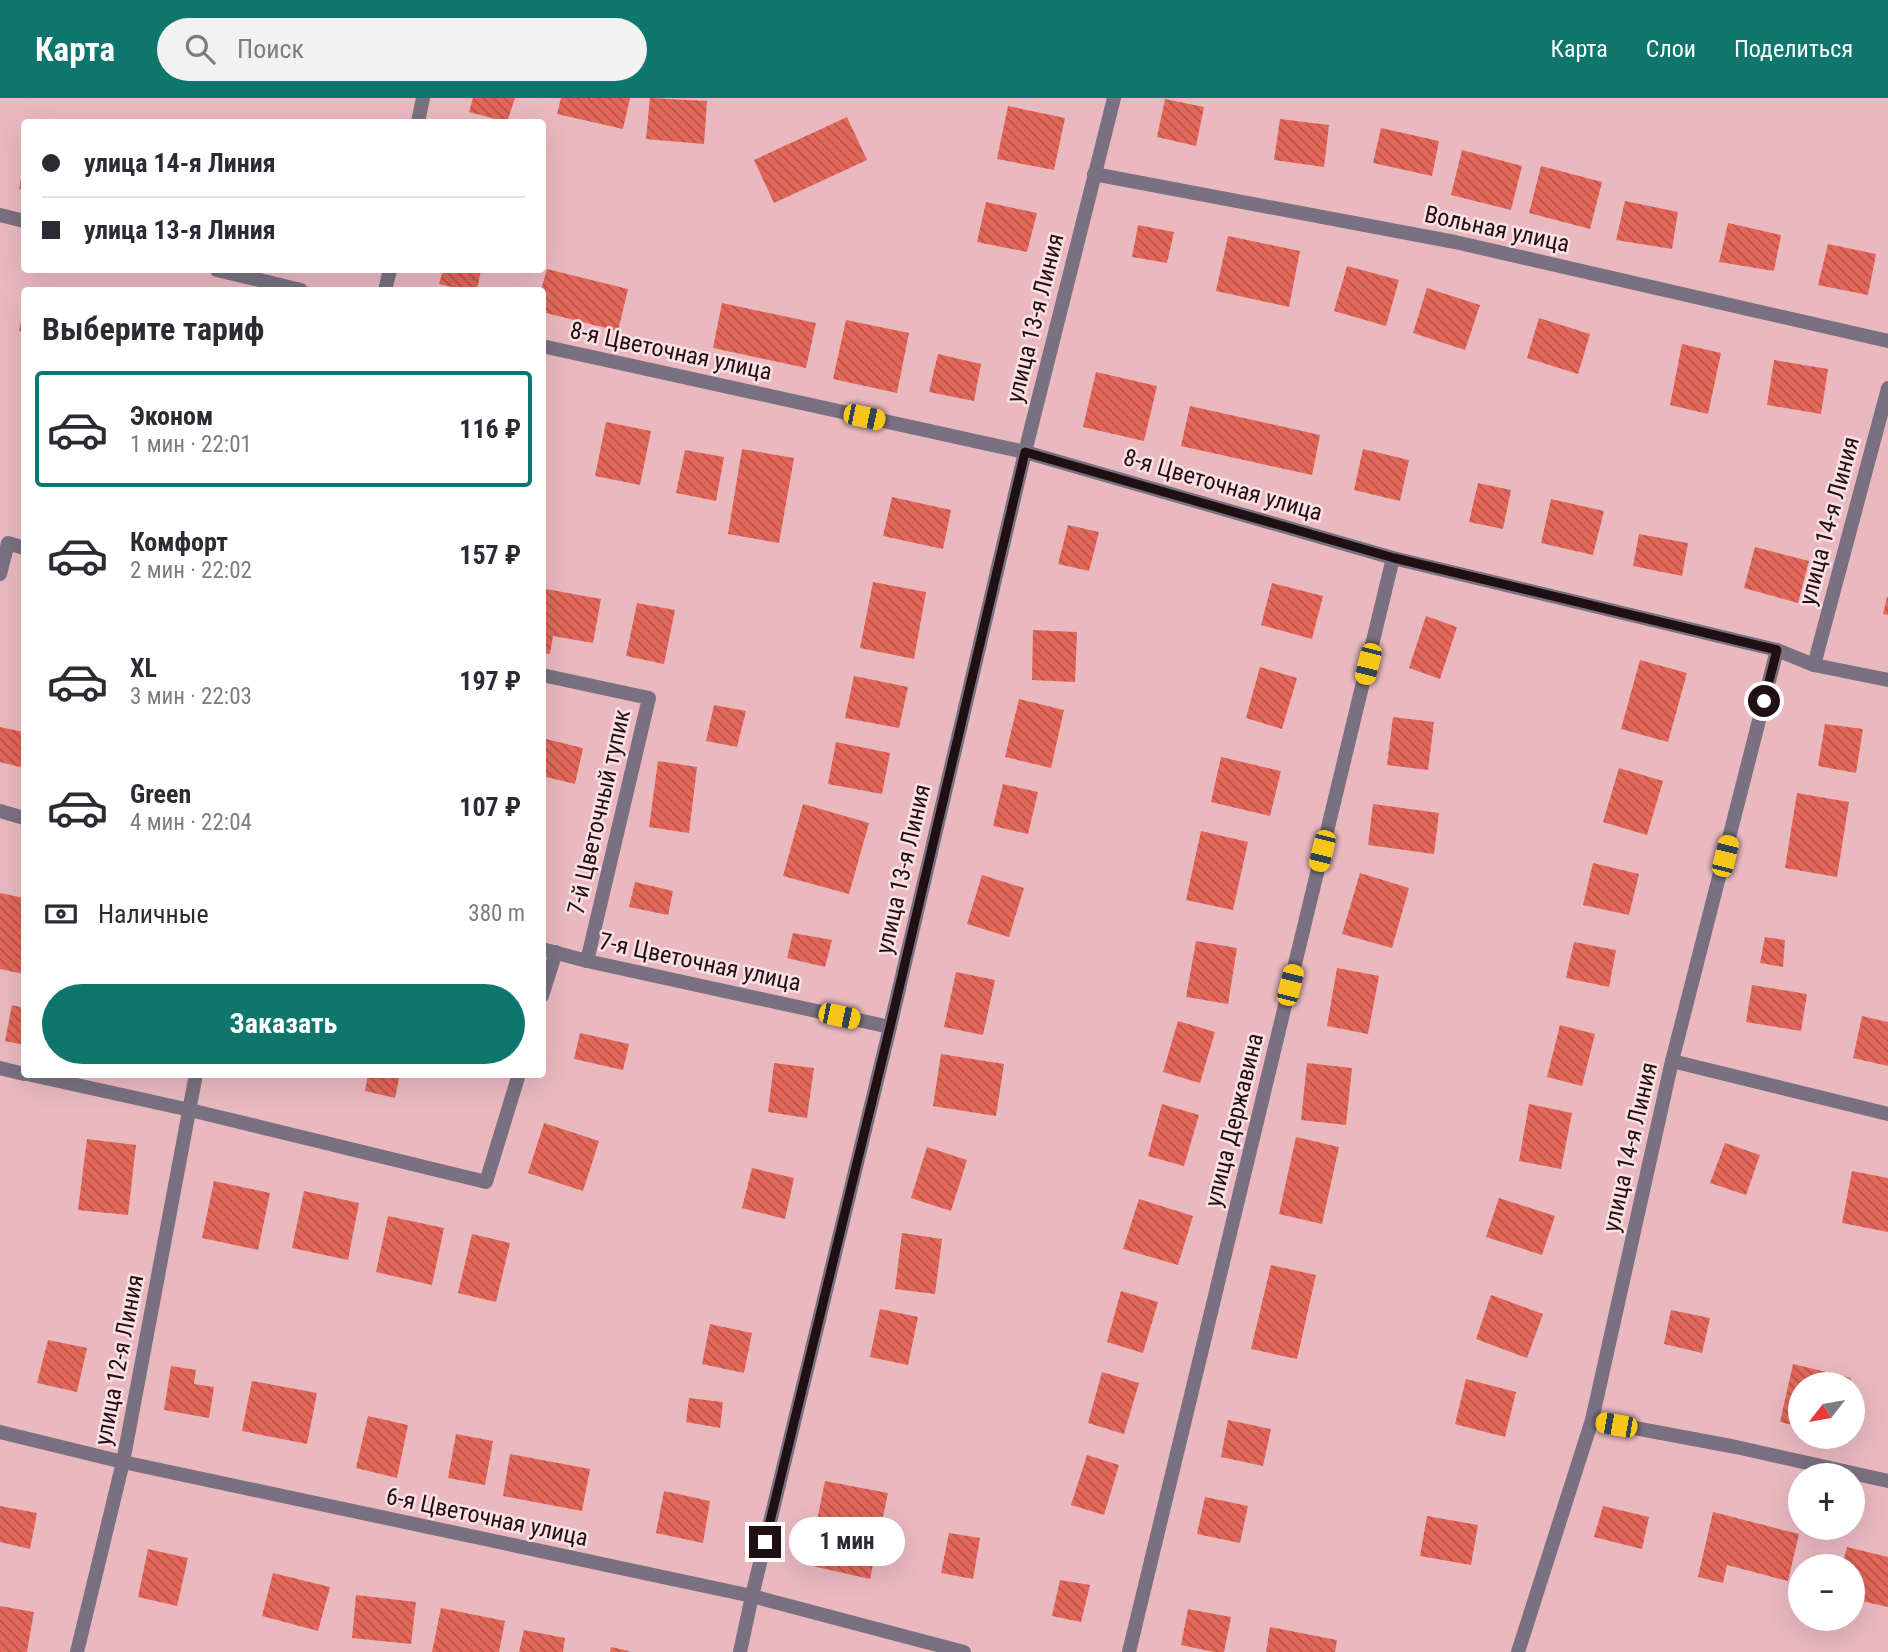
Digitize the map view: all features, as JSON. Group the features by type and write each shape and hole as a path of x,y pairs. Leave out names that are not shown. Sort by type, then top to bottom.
{"lane":[{"path":"419,119 423,98"},
{"name":"улица 13-я Линия","path":"740,1652 1025,452 1114,98"},
{"name":"Вольная улица","path":"1094,174 1455,242 1888,341"},
{"path":"0,215 21,220"},
{"path":"230,273 288,287"},
{"name":"8-я Цветочная улица","path":"546,347 1025,452 1394,558 1777,650 1814,665 1888,680"},
{"name":"улица 14-я Линия","path":"1814,665 1888,388"},
{"path":"0,574 8,543 21,547"},
{"name":"улица Державина","path":"1129,1652 1394,558"},
{"name":"улица 14-я Линия","path":"1518,1652 1592,1420 1672,1062 1777,650"},
{"name":"7-й Цветочный тупик","path":"546,677 649,698 587,961"},
{"path":"0,811 21,817"},
{"path":"546,970 549,951"},
{"name":"7-я Цветочная улица","path":"549,951 890,1027"},
{"path":"1672,1062 1888,1114"},
{"path":"0,1069 21,1073"},
{"path":"44,1078 190,1110 486,1182 518,1078"},
{"name":"улица 12-я Линия","path":"77,1652 123,1462 195,1078"},
{"path":"1592,1420 1736,1447 1888,1481"},
{"name":"6-я Цветочная улица","path":"0,1432 123,1462 752,1597 964,1652"}],"building":[{"path":"473,98 515,98 508,119 496,119 469,112"},
{"path":"561,98 630,98 623,129 557,114"},
{"path":"650,98 707,101 704,144 646,139"},
{"path":"1165,99 1204,107 1196,146 1157,137"},
{"path":"1008,106 1065,118 1054,170 997,159"},
{"path":"847,117 867,160 774,203 754,160"},
{"path":"1280,119 1329,125 1324,167 1274,160"},
{"path":"1381,128 1439,141 1432,176 1373,163"},
{"path":"1462,150 1522,166 1511,210 1451,195"},
{"path":"1541,166 1602,182 1590,229 1529,213"},
{"path":"1625,201 1678,212 1672,249 1616,240"},
{"path":"986,202 1037,213 1027,252 977,242"},
{"path":"1728,223 1781,235 1774,271 1719,262"},
{"path":"1138,225 1174,232 1167,263 1132,257"},
{"path":"1228,236 1300,251 1289,307 1216,291"},
{"path":"1828,244 1876,254 1868,295 1818,285"},
{"path":"1347,266 1399,280 1386,326 1334,311"},
{"path":"547,269 628,289 618,331 546,313 546,287 542,287"},
{"path":"442,273 480,273 478,287 439,284"},
{"path":"1427,288 1480,305 1465,350 1413,333"},
{"path":"722,303 816,323 806,368 713,348"},
{"path":"1539,318 1590,334 1578,374 1527,358"},
{"path":"846,320 909,333 897,393 833,379"},
{"path":"1682,344 1721,353 1708,414 1670,405"},
{"path":"938,354 981,364 974,401 929,392"},
{"path":"1774,360 1828,369 1821,414 1767,405"},
{"path":"1096,372 1157,386 1144,441 1083,427"},
{"path":"1190,406 1320,435 1312,475 1181,446"},
{"path":"606,422 651,431 640,485 595,476"},
{"path":"742,449 794,458 779,543 728,534"},
{"path":"1363,449 1409,460 1400,501 1354,490"},
{"path":"685,450 724,457 716,501 676,493"},
{"path":"1478,483 1511,490 1503,529 1469,522"},
{"path":"892,497 951,510 943,549 883,536"},
{"path":"1551,499 1604,511 1593,555 1541,543"},
{"path":"1068,525 1099,532 1089,571 1058,564"},
{"path":"1639,534 1688,543 1682,576 1633,566"},
{"path":"1755,547 1809,561 1798,603 1744,588"},
{"path":"873,582 926,592 914,659 860,648"},
{"path":"1272,583 1323,596 1312,639 1261,625"},
{"path":"546,589 601,599 593,643 553,636 550,654 546,654"},
{"path":"1888,597 1888,615 1883,614"},
{"path":"637,603 675,610 664,664 626,656"},
{"path":"1426,616 1457,627 1440,679 1409,668"},
{"path":"1033,630 1077,632 1075,682 1032,680"},
{"path":"1640,660 1687,673 1668,742 1621,729"},
{"path":"1260,667 1297,678 1282,729 1246,718"},
{"path":"854,676 908,687 899,728 845,718"},
{"path":"1019,699 1064,710 1051,768 1005,757"},
{"path":"714,705 746,711 737,747 706,741"},
{"path":"1393,717 1434,722 1428,770 1387,765"},
{"path":"1825,724 1863,729 1856,773 1818,766"},
{"path":"0,727 21,731 21,767 0,762"},
{"path":"546,739 583,748 575,784 546,777"},
{"path":"836,742 890,753 882,794 828,784"},
{"path":"1221,757 1281,771 1270,816 1211,802"},
{"path":"658,761 697,767 689,833 649,827"},
{"path":"1619,768 1663,781 1647,835 1603,822"},
{"path":"1003,784 1038,792 1028,834 993,826"},
{"path":"1797,793 1849,802 1837,877 1785,868"},
{"path":"803,804 869,823 849,894 783,876"},
{"path":"1373,804 1439,813 1434,854 1368,845"},
{"path":"1201,831 1248,842 1233,910 1186,900"},
{"path":"1593,863 1639,874 1629,915 1583,905"},
{"path":"1360,873 1409,888 1392,948 1342,934"},
{"path":"982,875 1024,888 1009,937 967,924"},
{"path":"635,882 673,891 668,915 629,907"},
{"path":"0,893 21,897 21,973 0,969"},
{"path":"793,933 832,940 825,967 787,958"},
{"path":"1765,937 1785,940 1783,967 1760,963"},
{"path":"1196,941 1237,948 1228,1004 1186,997"},
{"path":"1574,942 1616,950 1609,987 1566,978"},
{"path":"1337,968 1379,976 1368,1034 1327,1026"},
{"path":"956,972 995,980 983,1035 944,1027"},
{"path":"1752,985 1807,994 1801,1031 1746,1022"},
{"path":"12,1005 21,1007 21,1044 5,1041"},
{"path":"1862,1016 1888,1022 1888,1066 1853,1058"},
{"path":"1178,1021 1215,1032 1200,1083 1163,1072"},
{"path":"1560,1025 1595,1034 1582,1086 1547,1077"},
{"path":"580,1033 629,1044 623,1070 574,1059"},
{"path":"941,1054 1004,1064 996,1116 933,1106"},
{"path":"774,1063 814,1068 807,1118 768,1112"},
{"path":"1307,1063 1352,1068 1346,1125 1301,1120"},
{"path":"367,1078 399,1078 395,1098 365,1091"},
{"path":"1162,1104 1199,1115 1184,1166 1148,1156"},
{"path":"1529,1104 1572,1113 1561,1169 1519,1161"},
{"path":"544,1123 599,1141 583,1191 528,1173"},
{"path":"1296,1137 1339,1147 1322,1224 1279,1214"},
{"path":"87,1139 136,1145 128,1215 78,1210"},
{"path":"1725,1143 1760,1155 1746,1195 1710,1183"},
{"path":"927,1147 967,1160 951,1211 911,1198"},
{"path":"752,1168 794,1178 785,1219 742,1208"},
{"path":"1852,1171 1888,1178 1888,1232 1842,1223"},
{"path":"214,1181 270,1193 258,1250 202,1238"},
{"path":"304,1191 359,1203 348,1260 292,1248"},
{"path":"1499,1198 1555,1216 1542,1255 1486,1237"},
{"path":"1139,1199 1193,1216 1178,1265 1123,1249"},
{"path":"388,1216 444,1228 432,1285 376,1272"},
{"path":"902,1233 942,1239 935,1294 895,1289"},
{"path":"472,1234 510,1243 496,1302 458,1293"},
{"path":"1271,1265 1316,1275 1297,1359 1251,1349"},
{"path":"1121,1291 1158,1302 1143,1353 1107,1342"},
{"path":"1491,1295 1543,1314 1527,1358 1476,1339"},
{"path":"880,1309 918,1317 908,1365 870,1357"},
{"path":"1671,1310 1710,1318 1702,1353 1664,1344"},
{"path":"710,1324 752,1333 744,1373 702,1364"},
{"path":"48,1340 87,1348 77,1392 37,1383"},
{"path":"1793,1364 1826,1372 1791,1372"},
{"path":"171,1366 196,1370 194,1384 214,1387 209,1418 164,1410"},
{"path":"1102,1372 1139,1383 1124,1434 1088,1423"},
{"path":"1466,1379 1516,1392 1505,1437 1455,1424"},
{"path":"252,1381 317,1393 307,1444 242,1431"},
{"path":"1788,1386 1788,1424 1780,1422"},
{"path":"689,1398 723,1402 720,1428 686,1422"},
{"path":"368,1416 408,1425 397,1478 356,1468"},
{"path":"1228,1420 1271,1429 1263,1466 1221,1457"},
{"path":"456,1434 493,1441 485,1485 448,1478"},
{"path":"510,1454 590,1469 582,1511 503,1496"},
{"path":"1087,1455 1119,1465 1104,1515 1071,1505"},
{"path":"825,1481 888,1493 870,1579 808,1565"},
{"path":"664,1491 710,1501 703,1543 656,1533"},
{"path":"1205,1497 1248,1506 1240,1543 1197,1534"},
{"path":"0,1506 37,1513 30,1549 0,1542"},
{"path":"1603,1506 1649,1517 1642,1549 1594,1537"},
{"path":"1713,1512 1788,1531 1788,1540 1798,1540 1794,1554 1788,1554 1788,1581 1727,1565 1723,1583 1698,1577"},
{"path":"1427,1516 1478,1525 1471,1565 1420,1556"},
{"path":"949,1533 980,1538 973,1579 941,1573"},
{"path":"1847,1547 1888,1557 1888,1607 1865,1602 1865,1554 1845,1554"},
{"path":"148,1549 188,1558 177,1606 138,1597"},
{"path":"273,1573 330,1587 318,1631 262,1616"},
{"path":"1060,1580 1090,1585 1081,1622 1052,1616"},
{"path":"356,1595 416,1602 411,1644 352,1638"},
{"path":"0,1606 34,1612 27,1652 0,1652"},
{"path":"441,1608 505,1621 499,1652 432,1652"},
{"path":"1188,1609 1231,1617 1224,1652 1181,1645"},
{"path":"1270,1627 1337,1640 1335,1652 1266,1652"},
{"path":"524,1630 565,1638 563,1652 519,1652"},
{"path":"611,1647 629,1651 610,1652"}],"route":[{"path":"765,1542 1025,452 1394,558 1777,650 1764,701"}]}
